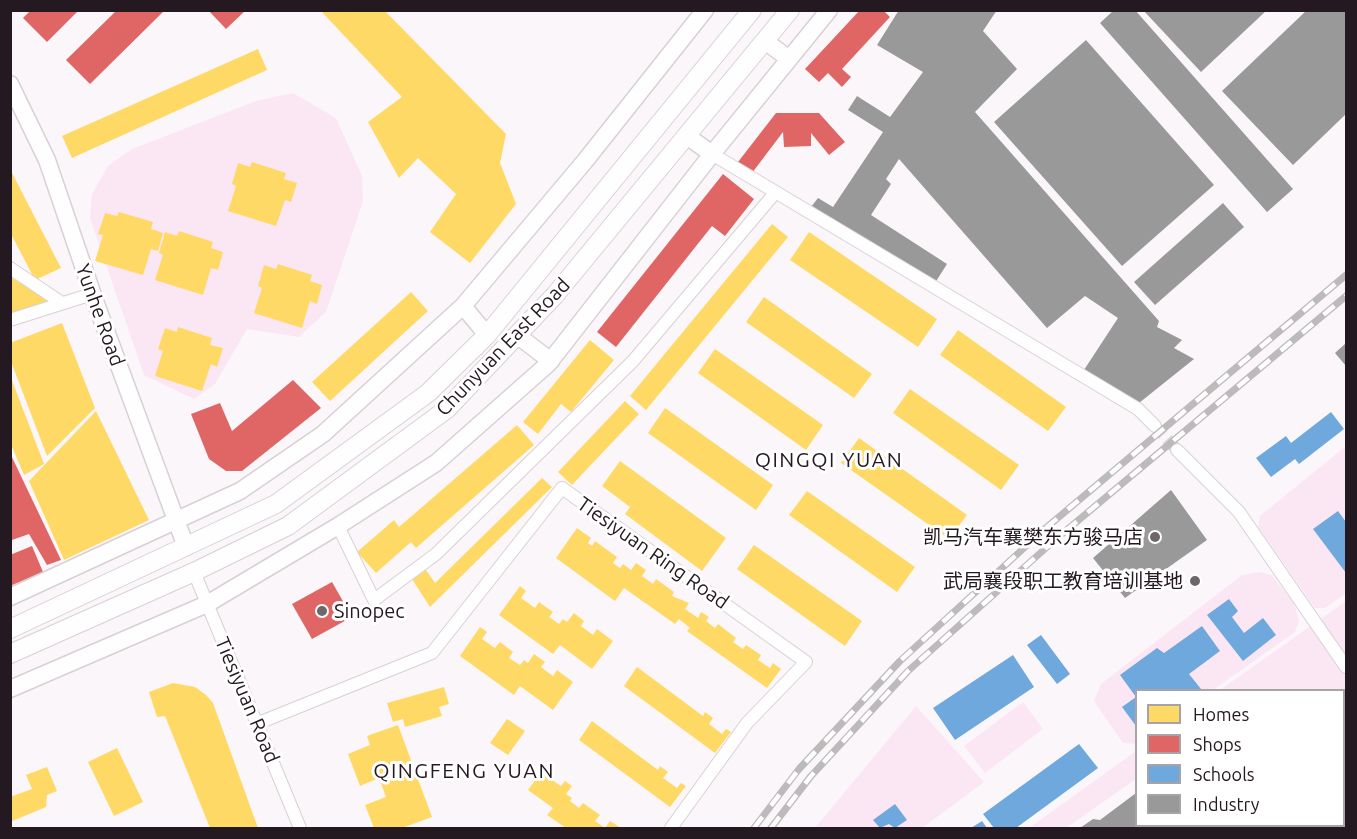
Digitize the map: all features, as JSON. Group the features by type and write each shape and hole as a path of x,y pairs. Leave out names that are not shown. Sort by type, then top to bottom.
{"main road":[{"name":"Chunyuan East Road","path":"10,629 276,504 428,393 487,334 752,10"},
{"name":"Chunyuan East Road","path":"10,654 194,572 288,526 447,409 555,295 790,10"}],"street":[{"path":"10,597 240,491 323,434 464,306 585,161 705,10"},
{"path":"10,689 207,604 338,526 436,463 550,361 712,154 829,10"},
{"path":"765,41 789,59"},
{"name":"Yunhe Road","path":"10,84 47,160 92,294 186,547"},
{"path":"687,136 775,193 1138,409 1155,426"},
{"path":"338,526 374,600 436,554 633,361 775,193"},
{"path":"10,268 62,303"},
{"path":"10,320 92,294"},
{"path":"464,306 487,334"},
{"path":"518,336 550,361"},
{"path":"1177,450 1239,512 1347,667"},
{"name":"Tiesiyuan Ring Road","path":"256,724 432,653 562,488 806,662 747,723 671,828"},
{"name":"Tiesiyuan Road","path":"194,572 300,828"}],"shaded area":[{"path":"293,93 336,118 362,176 363,201 326,312 299,337 247,329 215,384 194,399 144,375 90,218 92,194 108,166 132,149 256,101"},
{"path":"1346,446 1346,593 1325,608 1315,608 1258,527 1260,516"},
{"path":"1260,572 1271,575 1294,603 1299,621 1295,632 1214,689 1135,689 1135,744 1123,743 1094,701 1101,684 1242,575"},
{"path":"1346,601 1345,760 1345,689 1221,689"},
{"path":"1023,702 1043,729 985,773 964,746"},
{"path":"916,706 984,782 922,828 815,828"},
{"path":"1135,752 1135,780 1066,828 1029,828"}],"building: Homes":[{"path":"320,10 384,10 506,134 500,163 516,204 470,263 430,232 456,194 418,158 399,178 368,122 402,97"},
{"path":"258,49 267,70 72,158 62,136"},
{"path":"252,162 286,173 284,179 297,183 291,202 285,200 276,226 228,211 236,186 232,184 238,163 250,167"},
{"path":"10,169 61,268 35,280 10,232"},
{"path":"119,212 153,222 151,229 163,233 158,251 151,249 143,275 95,261 103,235 98,234 105,213 117,216"},
{"path":"772,224 788,237 646,410 630,396"},
{"path":"179,231 213,242 211,248 223,252 218,270 211,268 203,295 155,280 163,255 159,253 165,232 177,236"},
{"path":"809,232 937,319 918,347 790,260"},
{"path":"278,264 312,275 310,281 322,285 317,304 310,301 302,328 254,313 262,288 258,286 264,265 276,269"},
{"path":"10,277 50,300 10,314"},
{"path":"411,292 428,311 330,401 312,382"},
{"path":"764,297 872,374 854,398 746,322"},
{"path":"62,323 95,408 47,456 10,359 10,343"},
{"path":"178,327 212,338 210,345 223,348 217,367 211,364 202,391 155,376 163,351 158,349 165,328 177,332"},
{"path":"958,330 1066,407 1048,431 940,355"},
{"path":"590,340 614,360 571,412 561,404 538,434 523,422"},
{"path":"715,349 823,425 806,450 698,373"},
{"path":"11,378 44,464 24,475 10,442"},
{"path":"910,389 1019,465 1001,490 893,413"},
{"path":"625,401 639,414 572,485 558,472"},
{"path":"665,408 773,485 756,510 648,433"},
{"path":"96,411 149,520 64,560 29,481"},
{"path":"517,425 534,445 416,548 411,542 376,573 357,552 394,520 399,527"},
{"path":"859,438 967,515 949,539 841,463"},
{"path":"620,461 726,538 702,571 625,514 630,507 602,486"},
{"path":"542,478 552,487 430,607 412,579 426,570 435,583"},
{"path":"807,491 915,567 897,592 789,515"},
{"path":"577,528 591,538 588,543 592,546 595,541 617,557 613,563 620,568 623,564 631,570 636,563 646,570 642,576 653,584 656,579 674,592 672,596 689,603 685,609 698,618 701,612 709,617 706,621 715,628 718,624 736,638 733,642 743,649 746,645 761,655 758,660 770,668 773,663 781,669 767,688 687,631 690,628 679,619 675,624 624,588 615,601 556,558"},
{"path":"754,545 862,621 845,646 737,569"},
{"path":"520,586 526,591 521,598 535,608 539,602 553,612 549,617 559,624 563,619 567,622 574,613 584,621 581,626 593,635 597,629 613,641 592,669 560,645 553,654 499,615"},
{"path":"480,627 487,632 482,639 495,648 500,642 513,652 509,658 520,665 524,660 528,663 534,654 545,662 541,667 553,676 557,670 573,682 553,710 520,686 514,695 460,656"},
{"path":"637,667 703,716 705,712 713,718 709,724 722,734 726,729 731,732 715,753 624,686"},
{"path":"173,683 195,687 213,703 258,828 210,828 165,716 157,717 149,692"},
{"path":"444,687 449,704 439,707 442,716 405,727 403,719 393,722 387,703"},
{"path":"507,719 525,731 508,755 490,743"},
{"path":"592,721 658,770 660,766 668,772 663,778 677,788 681,783 686,786 670,807 579,740"},
{"path":"398,725 432,817 402,828 374,828 365,805 386,797 379,778 360,786 348,754 370,745 367,736"},
{"path":"117,748 143,802 114,816 88,762"},
{"path":"47,767 57,791 47,795 46,807 10,822 10,797 32,789 26,775"},
{"path":"544,768 552,774 549,778 561,786 565,781 572,786 566,794 572,798 570,801 579,808 583,803 600,815 595,821 605,828 566,828 547,815 553,808 528,790"},
{"path":"610,821 621,828 605,828"}],"building: Shops":[{"path":"31,10 79,10 47,42 23,18"},
{"path":"117,10 165,10 90,84 66,60"},
{"path":"208,10 246,10 226,29"},
{"path":"860,10 883,10 890,17 842,69 851,77 842,87 828,73 819,82 805,69"},
{"path":"776,113 819,113 845,142 829,155 811,133 811,146 784,147 783,132 752,173 738,162"},
{"path":"723,174 754,199 725,236 712,226 616,347 597,332"},
{"path":"293,380 321,408 242,471 226,471 209,459 191,414 220,403 232,431"},
{"path":"10,453 61,560 47,565 29,534 12,540 10,538"},
{"path":"32,546 43,572 10,586 10,555"},
{"name":"Sinopec","path":"332,582 352,617 312,639 292,604"}],"building: Schools":[{"path":"1331,412 1344,429 1299,464 1295,459 1271,477 1256,458 1286,436 1291,443"},
{"path":"1338,511 1346,522 1346,573 1313,529"},
{"path":"1229,599 1238,611 1232,617 1244,633 1263,618 1276,635 1243,661 1207,615"},
{"path":"1202,626 1220,651 1189,674 1201,689 1135,689 1135,696 1120,675 1157,648 1164,653"},
{"path":"1041,635 1070,674 1057,684 1027,645"},
{"path":"1013,655 1034,687 955,740 933,708"},
{"path":"1135,698 1135,725 1122,707"},
{"path":"1079,744 1098,768 1016,828 994,828 983,814"},
{"path":"895,804 907,820 895,828 889,824 880,828 873,820"},
{"path":"982,821 987,828 971,828"}],"building: Industry":[{"path":"899,10 997,10 983,31 1017,69 975,112 1159,321 1157,327 1182,340 1174,348 1194,359 1139,403 1082,373 1118,318 1085,296 1047,328 899,159 886,179 891,184 871,215 947,264 935,283 811,207 818,198 833,207 883,132 848,110 857,96 890,117 923,72 877,45"},
{"path":"1114,10 1135,10 1293,189 1267,212 1100,23"},
{"path":"1143,10 1267,10 1201,72"},
{"path":"1307,10 1346,10 1346,114 1293,165 1222,91"},
{"path":"1086,40 1214,185 1122,266 994,122"},
{"path":"1223,203 1244,227 1155,305 1134,282"},
{"path":"1346,343 1346,366 1335,353"},
{"path":"1171,490 1207,540 1125,598 1093,558"},
{"path":"1345,769 1346,828 1080,828 1093,819 1100,820 1135,794 1135,827 1345,827"}],"tunnel":[{"path":"1155,426 1177,450"}],"railway":[{"path":"754,828 799,769 900,661 1047,527 1346,275"},
{"path":"771,828 811,776 908,671 1056,539 1346,296"}],"place":[{"name":"凯马汽车襄樊东方骏马店","path":"1155,537"},
{"name":"武局襄段职工教育培训基地","path":"1195,581"},
{"name":"Sinopec","path":"322,611"}],"district":[{"name":"QINGQI YUAN","path":"829,460"},
{"name":"QINGFENG YUAN","path":"464,771"}]}
